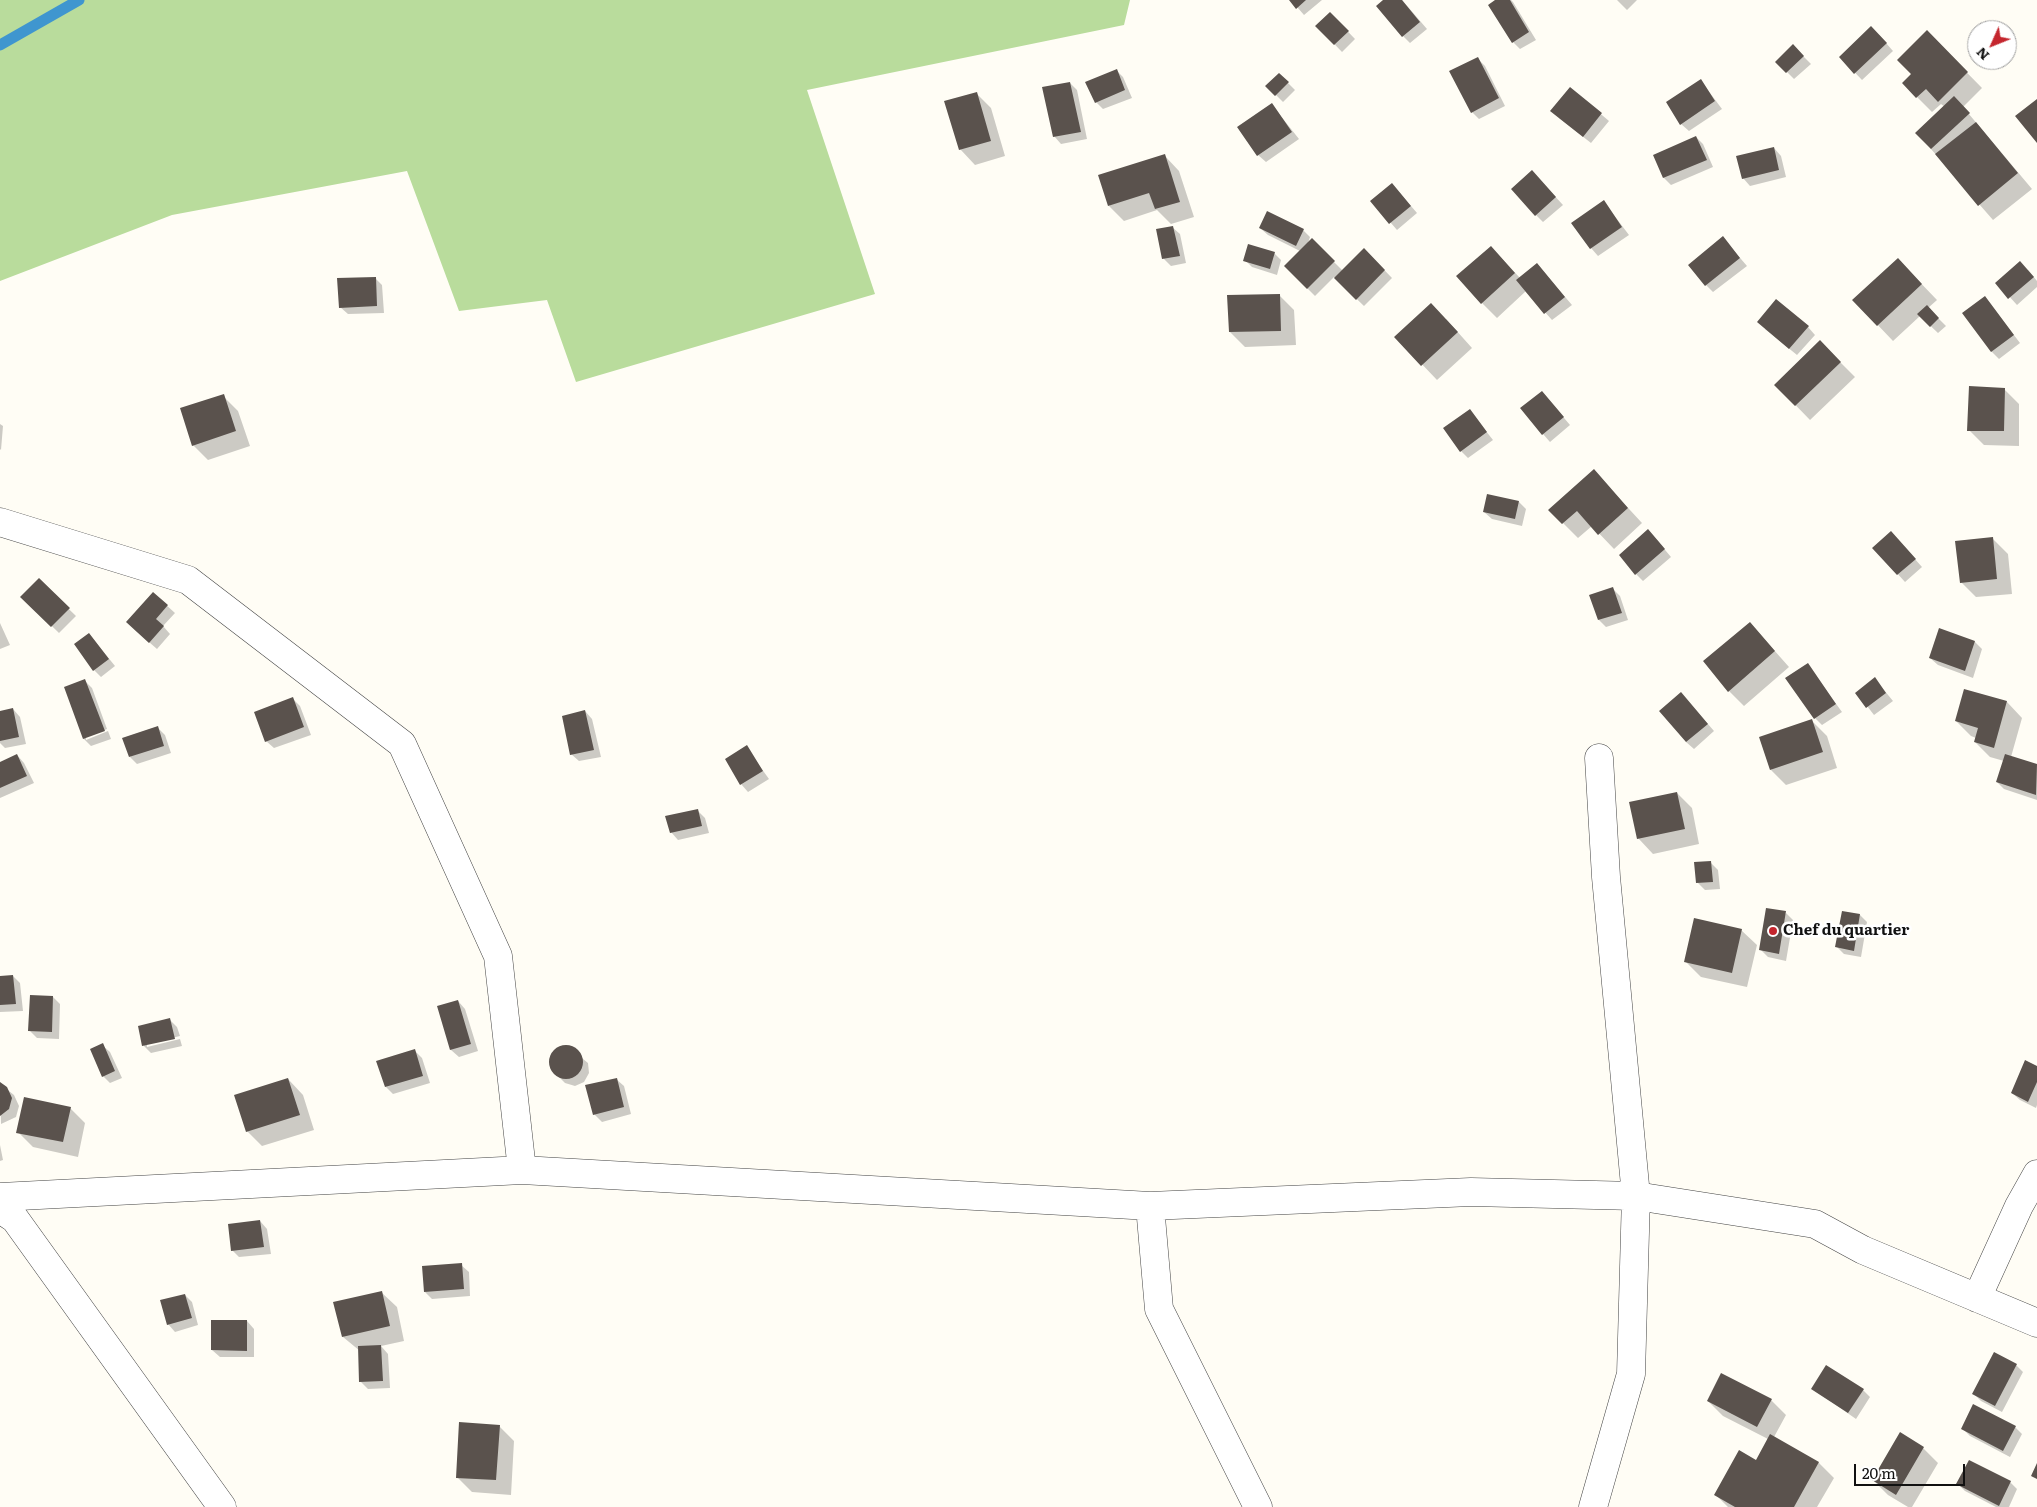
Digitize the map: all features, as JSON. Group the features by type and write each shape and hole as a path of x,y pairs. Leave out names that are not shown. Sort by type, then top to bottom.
{"street":[{"path":"0,522 188,580 402,744 498,956 522,1170"},
{"path":"1593,1507 1631,1374 1636,1196 1606,876 1599,758"},
{"path":"0,1197 522,1170 1150,1206 1471,1192 1636,1196 1815,1224 1863,1250 2037,1323"},
{"path":"1977,1298 2019,1206 2037,1174"},
{"path":"1150,1206 1159,1309 1258,1507"},
{"path":"0,1209 15,1219 222,1507"}],"green space":[{"path":"0,0 1130,0 1124,25 807,90 875,294 576,382 547,300 459,311 407,171 172,215 0,281"}],"building":[{"path":"1289,0 1306,0 1296,9"},
{"path":"1383,0 1402,0 1420,22 1402,37 1376,6"},
{"path":"1495,0 1510,0 1529,32 1512,43 1488,5"},
{"path":"1330,12 1349,31 1334,45 1315,26"},
{"path":"1871,26 1887,43 1854,74 1839,57"},
{"path":"1927,30 1968,72 1938,102 1926,89 1916,98 1902,83 1911,74 1897,60"},
{"path":"1793,44 1804,56 1786,73 1775,62"},
{"path":"1478,57 1499,98 1471,113 1449,71"},
{"path":"1117,69 1125,90 1095,103 1085,82"},
{"path":"1279,73 1289,82 1275,96 1265,86"},
{"path":"1701,79 1715,101 1680,125 1666,102"},
{"path":"1070,82 1081,132 1053,137 1042,87"},
{"path":"1570,87 1602,113 1583,137 1550,111"},
{"path":"977,92 991,141 959,150 944,101"},
{"path":"1954,96 1970,113 1931,149 1915,133"},
{"path":"2037,99 2037,143 2015,116"},
{"path":"1272,103 1292,132 1257,156 1237,127"},
{"path":"1976,122 2018,173 1978,206 1935,154"},
{"path":"1696,136 1707,160 1663,178 1653,155"},
{"path":"1774,147 1779,170 1742,179 1736,156"},
{"path":"1165,154 1180,202 1155,209 1149,193 1108,206 1098,175"},
{"path":"1532,170 1556,197 1535,216 1511,189"},
{"path":"1392,183 1411,206 1389,224 1370,201"},
{"path":"1604,200 1622,227 1590,249 1571,223"},
{"path":"1267,211 1304,229 1296,246 1259,228"},
{"path":"1173,226 1180,256 1162,259 1156,229"},
{"path":"1723,236 1740,258 1705,286 1688,265"},
{"path":"1312,238 1335,261 1307,289 1284,266"},
{"path":"1248,244 1275,252 1270,269 1243,261"},
{"path":"1491,246 1515,273 1481,304 1456,276"},
{"path":"1364,248 1385,270 1356,300 1334,278"},
{"path":"1898,258 1922,284 1877,326 1852,300"},
{"path":"2020,261 2034,277 2008,299 1995,283"},
{"path":"1537,263 1565,297 1544,314 1516,280"},
{"path":"376,277 377,306 339,308 337,278"},
{"path":"1280,294 1281,331 1229,332 1227,295"},
{"path":"1985,296 2014,335 1991,352 1962,313"},
{"path":"1776,299 1809,326 1789,349 1757,322"},
{"path":"1431,303 1458,332 1421,366 1394,337"},
{"path":"1927,305 1939,318 1930,327 1917,314"},
{"path":"1820,340 1841,362 1795,406 1774,385"},
{"path":"1969,386 2005,388 2004,431 1967,431"},
{"path":"1542,391 1564,417 1542,435 1520,408"},
{"path":"224,394 236,431 192,446 180,408"},
{"path":"1470,409 1487,432 1460,452 1443,428"},
{"path":"1594,469 1628,508 1598,535 1577,511 1562,524 1548,510"},
{"path":"1487,494 1519,501 1515,519 1483,512"},
{"path":"1648,529 1665,549 1635,575 1619,555"},
{"path":"1891,531 1916,559 1897,575 1872,548"},
{"path":"1993,537 1997,579 1960,583 1955,541"},
{"path":"39,578 70,608 51,627 20,597"},
{"path":"1613,587 1622,613 1598,620 1589,595"},
{"path":"153,592 168,605 156,619 164,626 149,643 126,622"},
{"path":"1750,622 1775,651 1728,692 1703,661"},
{"path":"1939,628 1975,641 1965,671 1929,658"},
{"path":"89,633 109,659 93,671 74,644"},
{"path":"1808,663 1836,704 1814,719 1785,678"},
{"path":"1875,677 1886,693 1866,708 1855,693"},
{"path":"85,679 105,731 83,739 64,687"},
{"path":"1964,689 2007,701 1994,748 1974,742 1978,728 1955,721"},
{"path":"1681,692 1708,724 1686,742 1659,711"},
{"path":"293,697 304,727 265,742 254,712"},
{"path":"13,708 19,737 0,741 0,711"},
{"path":"585,710 594,750 570,755 562,716"},
{"path":"1812,719 1823,752 1770,770 1759,737"},
{"path":"158,726 164,746 129,757 122,738"},
{"path":"747,745 763,771 740,785 725,759"},
{"path":"17,754 27,776 0,788 0,762"},
{"path":"2005,754 2037,764 2036,795 1996,782"},
{"path":"1677,792 1685,829 1637,839 1629,802"},
{"path":"698,809 702,826 670,833 665,816"},
{"path":"1711,861 1713,882 1696,883 1694,862"},
{"name":"Chef du quartier","path":"1766,908 1786,911 1779,954 1759,950"},
{"path":"1842,911 1860,914 1854,951 1835,947"},
{"path":"1694,918 1742,929 1732,973 1684,962"},
{"path":"13,975 16,1004 0,1005 0,976"},
{"path":"30,995 53,996 52,1032 28,1031"},
{"path":"458,1000 471,1044 450,1050 437,1006"},
{"path":"170,1018 175,1039 142,1046 138,1026"},
{"path":"103,1043 115,1071 102,1077 90,1049"},
{"path":"566,1045 573,1046 578,1050 582,1055 582,1069 578,1074 573,1078 566,1079 559,1078 554,1074 550,1069 549,1062 550,1055 554,1050 559,1046"},
{"path":"415,1049 423,1076 385,1087 376,1061"},
{"path":"2025,1060 2037,1066 2037,1082 2028,1102 2011,1093"},
{"path":"288,1078 300,1115 246,1132 234,1095"},
{"path":"617,1078 624,1107 593,1115 585,1085"},
{"path":"0,1082 7,1087 12,1098 9,1109 0,1116"},
{"path":"24,1097 71,1107 63,1142 16,1133"},
{"path":"260,1220 264,1247 231,1251 228,1224"},
{"path":"462,1263 464,1289 424,1292 422,1266"},
{"path":"382,1291 390,1326 342,1337 333,1302"},
{"path":"185,1294 192,1318 167,1325 160,1300"},
{"path":"211,1320 247,1320 247,1351 211,1350"},
{"path":"381,1345 383,1381 359,1382 358,1346"},
{"path":"1994,1352 2017,1364 1995,1406 1972,1394"},
{"path":"1826,1365 1864,1389 1848,1413 1811,1389"},
{"path":"1721,1373 1772,1399 1757,1427 1707,1401"},
{"path":"1973,1404 2016,1426 2003,1451 1961,1429"},
{"path":"459,1422 500,1425 496,1480 456,1478"},
{"path":"1900,1432 1924,1447 1896,1495 1872,1480"},
{"path":"1770,1434 1819,1462 1794,1507 1735,1507 1714,1495 1739,1450 1756,1460"},
{"path":"1969,1460 2011,1481 1999,1506 1956,1484"},
{"path":"2037,1463 2037,1479 2031,1476"}],"waterway":[{"path":"0,45 79,0"}],"place":[{"name":"Chef du quartier","path":"1773,931"}]}
